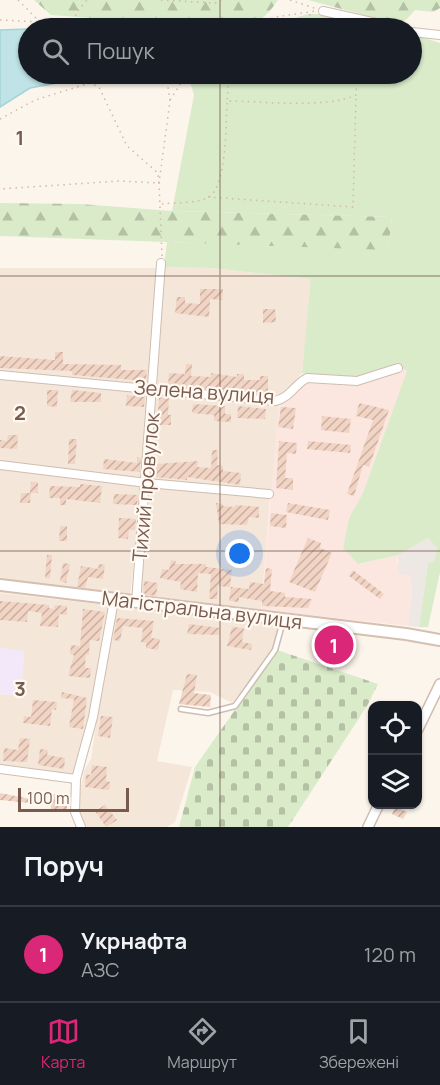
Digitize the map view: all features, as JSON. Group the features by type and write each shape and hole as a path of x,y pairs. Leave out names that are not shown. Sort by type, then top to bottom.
{"main road":[{"name":"Магістральна вулиця","path":"0,585 386,631 440,640"}],"street":[{"path":"323,11 354,18"},
{"path":"422,33 440,35"},
{"name":"Тихий провулок","path":"136,603 154,388 161,263"},
{"name":"Зелена вулиця","path":"0,375 275,401 289,395 300,381 307,378 357,381 398,368"},
{"path":"0,465 147,483 269,494"},
{"path":"78,826 74,799 76,779 93,717 114,600"},
{"path":"422,719 440,684"},
{"path":"0,769 76,779"},
{"path":"368,827 377,809"}],"lane":[{"path":"182,709 208,713 235,706 275,650 284,620"}],"path":[{"path":"18,0 37,18"},
{"path":"76,18 76,13 87,0"},
{"path":"161,0 215,3 221,0"},
{"path":"290,0 323,11"},
{"path":"273,18 323,11"},
{"path":"309,18 310,12"},
{"path":"0,20 18,21"},
{"path":"0,119 35,100 82,84"},
{"path":"92,84 99,87 127,146 158,172 161,204 161,263"},
{"path":"159,183 170,101 167,84"},
{"path":"170,101 181,84"},
{"path":"208,197 217,189 223,161 229,84"},
{"path":"161,204 208,197 353,207 357,84"},
{"path":"228,101 324,102 346,100 356,95"},
{"path":"0,189 119,181 159,183"}],"shaded area":[{"path":"164,267 211,268 312,279 302,373 282,396 276,398 157,386"},
{"path":"0,268 159,268 151,386 0,374"},
{"path":"403,367 408,371 363,494 349,518 343,548 359,564 398,555 397,562 410,575 412,591 408,626 261,610 279,402 308,379 358,382"},
{"path":"0,377 151,391 146,480 0,462"},
{"path":"156,392 279,402 274,492 150,480"},
{"path":"0,468 143,487 130,596 0,581"},
{"path":"151,486 270,497 261,610 139,597"},
{"path":"428,538 437,548 434,561 428,563 419,627 408,626 412,591 410,575 398,574 398,553"},
{"path":"0,593 106,605 108,608 82,750 76,770 72,774 64,775 0,764 0,694 21,696 24,652 0,648"},
{"path":"120,606 281,625 274,649 232,703 210,692 173,690 157,761 192,767 175,822 167,827 86,827 81,819 78,803 84,771 91,759 106,655 115,611"},
{"path":"0,648 24,651 21,696 0,694"}],"green space":[{"path":"34,0 278,0 262,18 92,18 51,15"},
{"path":"308,0 440,0 440,8 433,12 415,10 408,18 376,18"},
{"path":"308,14 322,14 341,18 295,18"},
{"path":"422,37 440,43 440,572 428,627 419,627 428,563 434,561 437,548 428,538 398,555 358,564 343,548 349,518 363,493 407,371 399,365 357,377 302,373 311,279 211,268 164,267 167,242 388,249 392,217 172,211 194,95 191,84 422,84"},
{"path":"0,203 80,204 172,211 392,217 388,250 0,236"},
{"path":"277,650 378,684 367,706 288,827 179,827 195,767"}],"water":[{"path":"18,29 18,84 52,84 30,88 0,107 0,30"}],"building":[{"path":"200,289 223,289 222,300 210,299 209,317 175,313 177,297 185,297 185,303 200,304"},
{"path":"263,309 275,309 276,322 263,323"},
{"path":"55,352 63,352 63,364 121,365 121,370 147,370 146,381 72,375 72,371 0,368 0,356 55,360"},
{"path":"186,364 192,364 191,376 211,377 211,373 237,377 237,374 244,374 244,380 260,380 260,376 268,376 268,394 168,385 169,373 185,374"},
{"path":"47,390 58,390 57,407 47,406"},
{"path":"72,390 101,393 101,402 70,402"},
{"path":"127,395 145,397 144,407 126,406"},
{"path":"159,397 169,398 168,415 171,415 171,425 157,425"},
{"path":"359,403 389,410 369,467 363,465 354,496 347,494 373,420 356,416"},
{"path":"193,404 225,406 225,414 231,414 231,422 214,421 214,415 192,413"},
{"path":"238,406 266,409 265,419 237,418"},
{"path":"281,407 296,408 293,429 278,427"},
{"path":"322,416 351,419 349,433 321,430"},
{"path":"8,435 18,435 17,449 0,448 0,440 7,441"},
{"path":"69,439 77,439 75,464 68,464"},
{"path":"279,441 297,443 296,454 287,453 285,478 293,478 293,490 276,488"},
{"path":"308,441 351,445 350,453 307,449"},
{"path":"212,450 218,450 217,465 223,466 223,471 241,473 240,485 187,477 187,480 155,477 156,464 198,461 197,467 211,468"},
{"path":"137,457 141,458 140,472 103,469 104,459 137,463"},
{"path":"31,482 38,482 38,493 31,493 30,503 20,503 21,493 30,493"},
{"path":"80,484 102,486 100,503 66,499 66,505 60,505 60,498 49,498 50,486 80,487"},
{"path":"114,494 138,495 137,505 113,504"},
{"path":"216,503 223,504 223,506 259,507 259,518 249,517 247,525 219,524"},
{"path":"288,503 330,510 328,520 286,512"},
{"path":"271,513 287,515 286,528 270,526"},
{"path":"119,518 136,519 135,530 129,530 128,539 118,538"},
{"path":"60,526 67,526 67,541 59,541"},
{"path":"308,538 321,543 320,548 332,553 315,592 289,582"},
{"path":"47,555 52,555 50,578 45,578"},
{"path":"171,560 176,561 175,564 206,564 206,567 232,570 230,587 218,586 217,599 209,599 211,574 198,573 197,592 180,589 181,582 160,578 162,569 169,570"},
{"path":"63,563 70,564 66,583 60,581"},
{"path":"99,564 105,565 103,579 88,577 85,588 77,587 81,566 98,569"},
{"path":"266,568 272,569 270,591 285,593 285,597 312,599 308,608 262,606 262,601 239,597 239,602 229,601 231,587 249,589 250,582 264,584"},
{"path":"353,570 384,594 380,599 349,576"},
{"path":"144,581 158,583 156,596 143,594"},
{"path":"0,601 49,605 49,608 54,609 55,605 67,606 67,615 59,614 58,627 40,626 42,613 28,611 27,622 0,620"},
{"path":"83,609 105,612 99,641 90,640 89,655 86,654 85,668 91,668 90,678 68,676 74,655 70,654 71,645 80,646"},
{"path":"117,618 154,621 151,638 160,639 158,650 146,648 146,643 141,642 143,628 123,626 120,641 113,640"},
{"path":"189,624 220,628 219,635 187,634"},
{"path":"232,627 244,628 242,642 252,644 251,650 227,646"},
{"path":"318,642 347,643 346,651 318,650"},
{"path":"187,674 197,675 194,693 211,695 210,707 179,704"},
{"path":"62,692 87,698 83,729 69,727 74,699 61,698"},
{"path":"33,700 57,702 56,710 52,709 50,726 23,723 24,716 31,717"},
{"path":"101,716 113,717 110,738 98,736"},
{"path":"20,738 30,739 27,762 3,761 4,748 18,750"},
{"path":"40,749 48,750 47,755 65,758 64,769 38,765"},
{"path":"92,765 107,767 106,781 110,782 109,790 85,787 86,774 91,775"},
{"path":"0,793 31,799 30,803 0,800"},
{"path":"52,794 67,794 67,810 51,809"},
{"path":"105,805 117,820 106,827 95,811"},
{"path":"394,809 407,812 403,819 392,814"}],"place":[{"name":"Укрнафта","path":"334,645"}]}
